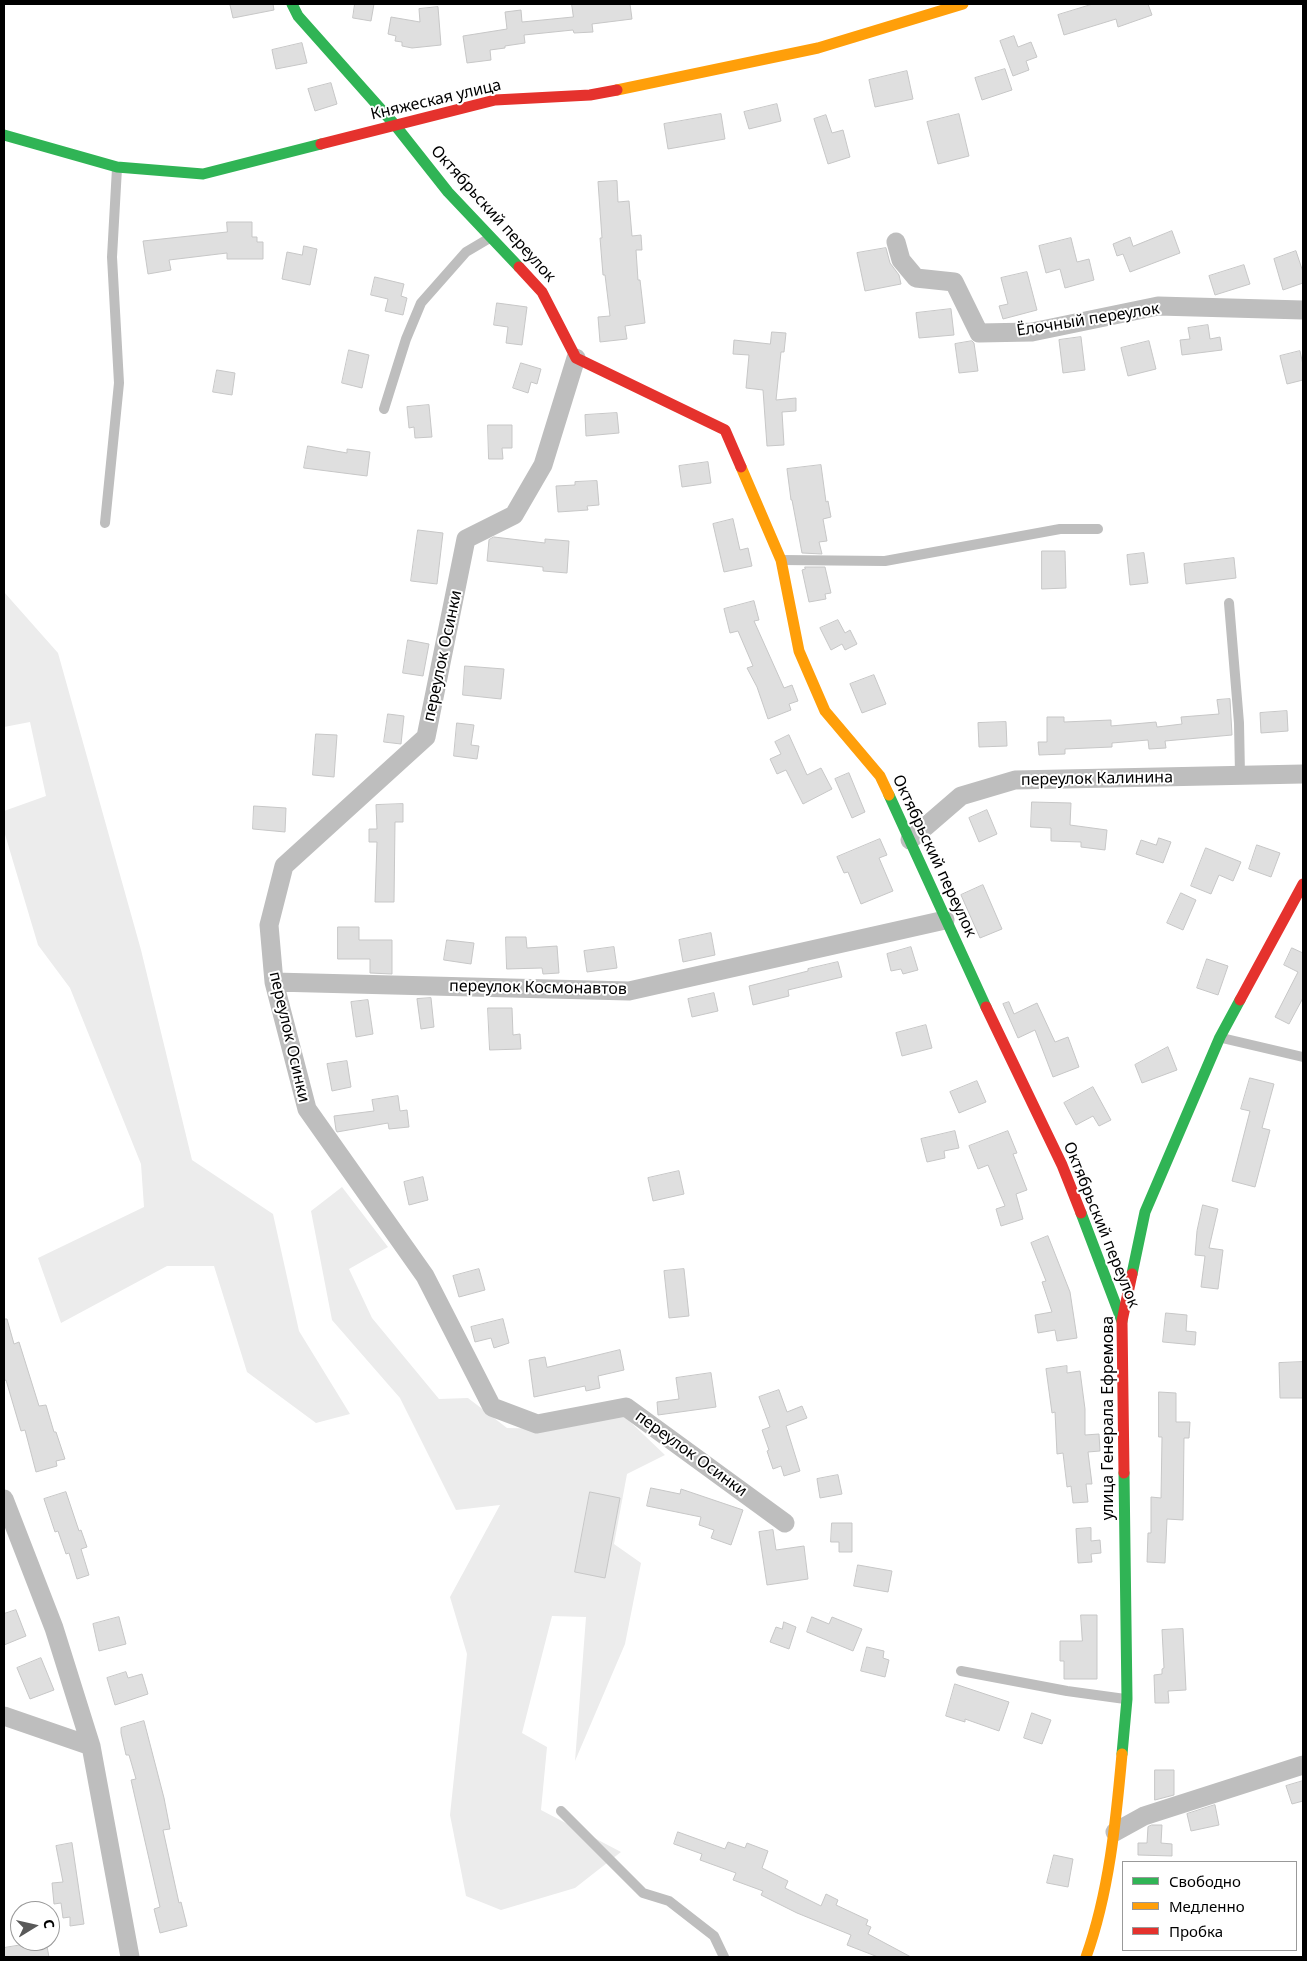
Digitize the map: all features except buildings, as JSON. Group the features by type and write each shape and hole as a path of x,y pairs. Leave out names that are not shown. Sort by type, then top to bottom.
{"street":[{"name":"Октябрьский переулок","path":"292,4 298,16 395,125 448,192 542,292 576,358 725,430 780,560 799,651 825,711 880,776 945,920 1062,1165 1122,1321"},
{"name":"Княжеская улица","path":"4,134 117,167 202,174 495,100 590,95 818,48 963,4"},
{"name":"Ёлочный переулок","path":"896,242 901,260 916,278 954,282 979,333 1032,332 1158,306 1303,310"},
{"name":"переулок Осинки","path":"576,358 544,465 514,515 466,539 426,737 284,866 269,925 274,982 307,1110 425,1276 492,1407 537,1424 626,1407 786,1523"},
{"name":"переулок Калинина","path":"910,840 961,796 1015,780 1303,774"},
{"name":"улица Генерала Ефремова","path":"1086,1957 1094,1935 1115,1832 1127,1699 1122,1321 1145,1212 1220,1037 1303,884"},
{"name":"переулок Космонавтов","path":"274,982 629,992 945,920"},
{"path":"4,1499 54,1628 91,1746 130,1957"},
{"path":"4,1716 91,1746"},
{"path":"1115,1832 1144,1816 1303,1765"}],"lane":[{"path":"105,523 119,384 112,257 117,167"},
{"path":"384,409 406,339 420,303 466,252 491,237"},
{"path":"780,560 885,561 1060,529 1098,529"},
{"path":"1229,603 1239,723 1240,776"},
{"path":"1220,1037 1303,1057"},
{"path":"961,1670 1067,1691 1127,1699"},
{"path":"561,1811 643,1893 670,1901 714,1936 724,1957"}],"shaded area":[{"path":"4,592 58,653 141,950 192,1160 273,1214 299,1331 350,1414 316,1423 247,1372 214,1266 167,1266 61,1323 38,1258 144,1207 141,1164 70,988 38,945 4,831 4,811 46,796 30,722 4,727"},
{"path":"342,1187 388,1247 349,1269 372,1318 439,1399 468,1398 507,1428 556,1429 624,1416 665,1455 627,1474 614,1544 641,1563 625,1644 575,1761 586,1617 552,1616 522,1733 547,1747 541,1810 621,1852 575,1888 501,1910 466,1896 450,1815 467,1654 450,1597 500,1505 456,1510 400,1398 332,1320 311,1211"}],"traffic: fast":[{"path":"292,4 298,16 395,125 448,192 519,267"},
{"path":"4,135 117,167 203,174 321,144"},
{"path":"889,795 986,1007"},
{"path":"1132,1274 1145,1212 1220,1037 1240,1000"},
{"path":"1081,1213 1122,1321"},
{"path":"1122,1754 1127,1699 1124,1473"}],"traffic: slow":[{"path":"617,90 818,48 963,4"},
{"path":"741,467 781,560 799,651 825,711 880,776 889,795"},
{"path":"1086,1957 1094,1933 1106,1882 1114,1831 1122,1754"}],"traffic: jam":[{"path":"321,144 495,100 590,95 617,90"},
{"path":"519,267 542,292 576,358 725,430 741,467"},
{"path":"1240,1000 1303,884"},
{"path":"986,1007 1062,1165 1081,1213"},
{"path":"1124,1473 1122,1321 1132,1274"}]}
